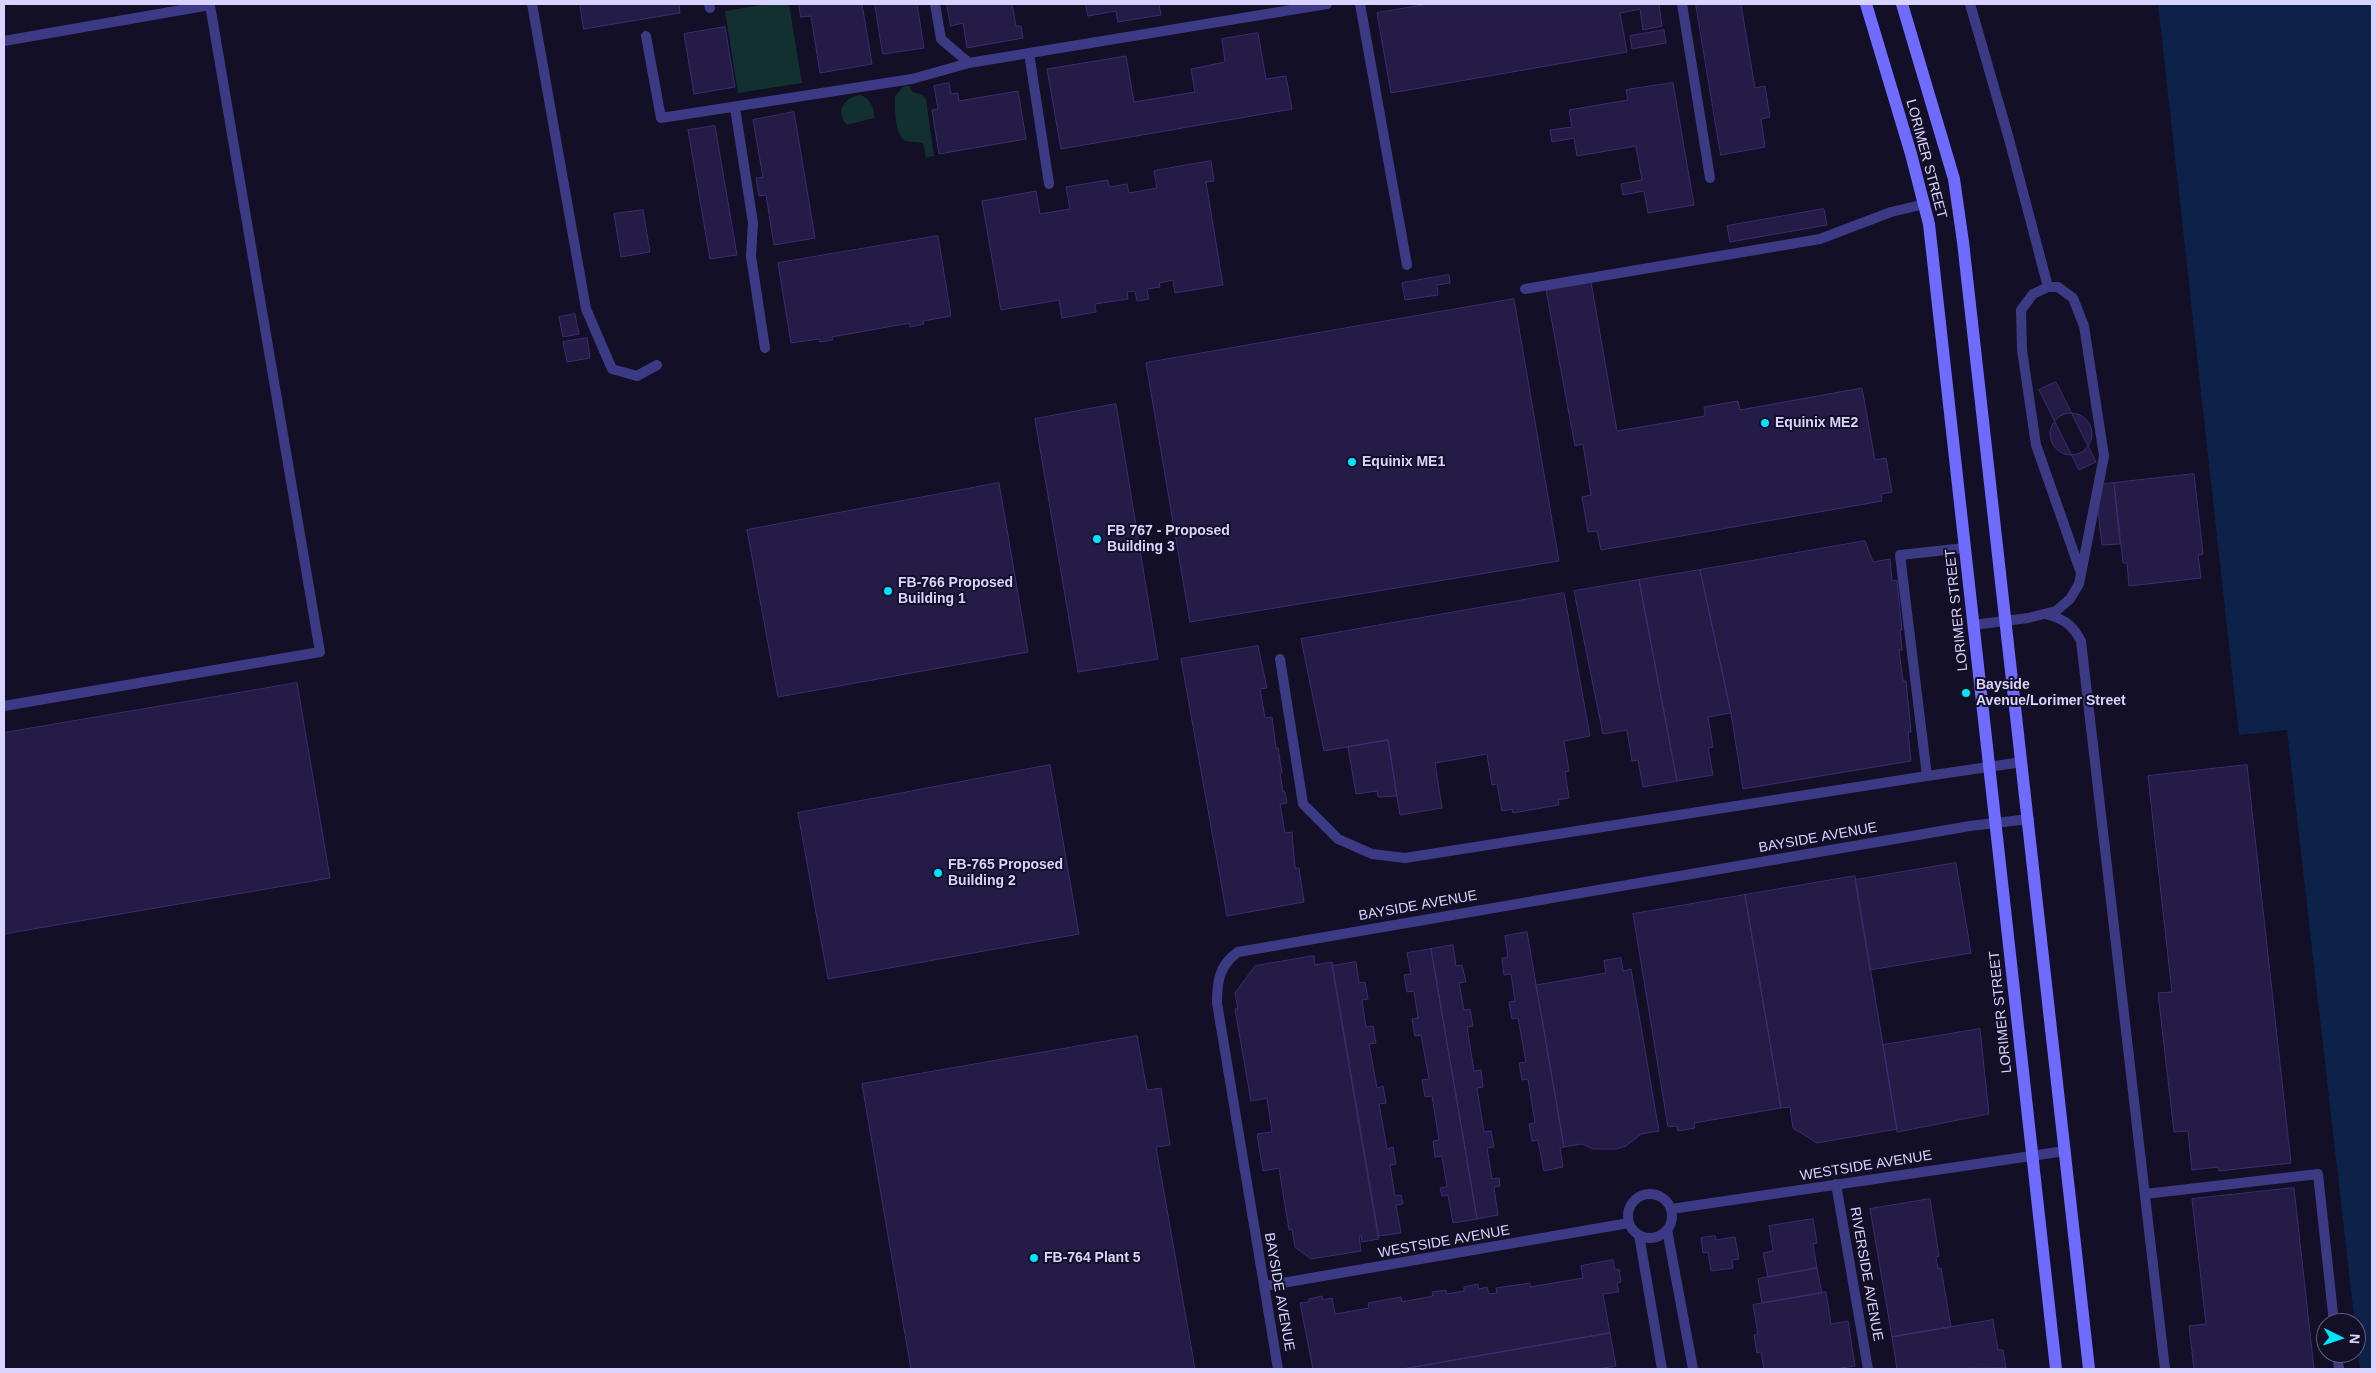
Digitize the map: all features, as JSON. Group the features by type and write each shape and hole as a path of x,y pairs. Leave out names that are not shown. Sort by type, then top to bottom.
{"main road":[{"name":"LORIMER STREET","path":"1866,4 1925,204 2056,1369"},
{"name":"LORIMER STREET","path":"1902,4 1954,179 1963,242 2089,1369"}],"lane":[{"path":"532,4 586,309 612,369 637,376 657,365"},
{"path":"935,4 941,39 969,63"},
{"path":"646,36 660,118 735,108 912,79 969,63 1327,4"},
{"path":"1360,4 1407,265"},
{"path":"1682,4 1710,178"},
{"path":"1970,4 2009,139 2048,287"},
{"path":"4,41 210,5 320,652 4,706"},
{"path":"1029,53 1049,184"},
{"path":"735,108 753,223 751,256 765,348"},
{"path":"1525,289 1820,239 1891,212 1925,204"},
{"path":"1973,625 2006,621 2056,611 2070,599 2079,584 2104,456 2084,326 2079,308 2067,292 2058,287 2048,287 2033,294 2021,310 2022,350 2036,445 2081,573"},
{"path":"1927,776 1900,555 1965,548"},
{"path":"2045,614 2066,620 2074,628 2081,641 2146,1194 2164,1369"},
{"path":"1280,660 1303,804 1338,839 1372,854 1404,858 2022,762"},
{"name":"BAYSIDE AVENUE","path":"1278,1369 1217,1003 1217,984 1227,959 1238,952 1484,908 1995,823 2029,819"},
{"name":"WESTSIDE AVENUE","path":"1671,1209 2065,1151"},
{"path":"2146,1194 2318,1174 2333,1313"},
{"name":"RIVERSIDE AVENUE","path":"1836,1184 1868,1369"},
{"path":"1662,1369 1639,1235 1629,1223 1630,1208 1640,1196 1655,1194 1668,1203 1671,1209 1672,1217 1667,1230 1693,1369"},
{"name":"WESTSIDE AVENUE","path":"1265,1286 1629,1223"},
{"path":"1639,1235 1651,1238 1657,1237 1667,1230"}],"green space":[{"path":"767,4 789,4 802,83 738,93 725,11"},
{"path":"904,86 909,86 913,92 923,95 926,100 934,156 926,157 923,143 905,141 901,137 896,120 895,96"},
{"path":"861,95 871,104 874,118 847,125 841,115 843,105 850,98"}],"water":[{"path":"2158,4 2372,4 2372,1369 2360,1369 2359,1363 2366,1363 2366,1313 2354,1313 2287,730 2239,735"}],"building":[{"path":"580,4 679,4 680,13 584,29"},
{"path":"799,4 862,4 872,64 820,73 811,16 801,17"},
{"path":"875,4 917,4 924,48 883,54"},
{"path":"947,4 1012,4 1016,26 1021,26 1023,38 967,48 963,23 951,26"},
{"path":"1086,4 1159,4 1161,15 1118,22 1116,11 1088,16"},
{"path":"1429,4 1659,4 1662,26 1643,30 1640,9 1620,13 1627,52 1391,93 1377,13"},
{"path":"1696,4 1741,4 1755,88 1765,86 1770,117 1761,119 1765,147 1721,155"},
{"path":"725,27 735,87 694,94 684,34"},
{"path":"1664,30 1666,43 1632,49 1630,36"},
{"path":"1258,33 1266,79 1286,76 1292,109 1061,149 1047,69 1126,56 1134,102 1195,92 1191,69 1225,62 1222,39"},
{"path":"949,83 951,94 958,93 959,101 1018,91 1026,139 939,154 932,110 938,109 934,86"},
{"path":"1673,83 1694,205 1648,213 1644,191 1623,195 1621,184 1642,180 1636,146 1577,156 1574,138 1552,142 1550,130 1572,127 1569,110 1628,100 1626,90"},
{"path":"794,112 815,238 774,245 766,195 759,196 756,178 763,177 753,120"},
{"path":"715,126 737,255 710,259 688,130"},
{"path":"1211,161 1214,181 1206,182 1223,285 1175,293 1173,280 1159,283 1160,287 1147,289 1149,299 1137,301 1135,291 1127,292 1128,299 1095,304 1096,312 1062,318 1059,300 1001,310 982,201 1036,191 1040,214 1070,209 1066,187 1108,180 1109,187 1127,184 1129,193 1157,188 1154,171"},
{"path":"1824,209 1827,225 1730,242 1727,226"},
{"path":"643,210 650,252 621,257 614,214"},
{"path":"938,236 951,316 923,321 924,324 910,327 910,323 832,337 833,340 820,342 819,339 791,343 778,263"},
{"path":"1449,275 1450,283 1437,285 1438,295 1405,300 1402,283"},
{"name":"Equinix ME2","path":"1591,282 1617,431 1705,416 1704,407 1738,401 1740,410 1862,388 1875,460 1886,458 1892,492 1881,494 1882,501 1601,550 1597,531 1588,532 1582,497 1591,495 1583,444 1575,446 1546,290"},
{"name":"Equinix ME1","path":"1514,299 1559,561 1190,622 1146,363"},
{"path":"575,314 579,334 563,337 559,317"},
{"path":"587,338 590,358 567,362 563,342"},
{"path":"2056,382 2096,462 2079,470 2039,390"},
{"name":"FB 767 - Proposed Building 3","path":"1116,404 1158,659 1078,672 1035,419"},
{"path":"2075,413 2083,416 2089,422 2092,434 2089,446 2083,452 2067,455 2059,452 2053,446 2050,430 2053,422 2059,416"},
{"path":"2194,474 2203,554 2198,555 2201,578 2129,586 2127,563 2123,563 2114,483"},
{"name":"FB-766 Proposed Building 1","path":"999,483 1028,652 778,697 747,530"},
{"path":"2114,483 2120,544 2102,545 2095,485"},
{"path":"1865,541 1873,562 1890,559 1892,581 1897,580 1902,630 1900,630 1902,650 1899,650 1903,681 1906,681 1911,732 1908,732 1911,761 1743,789 1731,713 1700,570"},
{"path":"1700,570 1731,713 1708,717 1713,747 1708,748 1713,775 1677,781 1639,580"},
{"path":"1639,580 1677,781 1643,787 1638,760 1632,761 1627,730 1603,734 1574,591"},
{"path":"1564,593 1590,736 1564,741 1569,771 1565,772 1569,798 1558,800 1559,805 1513,813 1512,809 1502,811 1497,784 1492,785 1487,754 1435,763 1442,808 1400,815 1388,740 1324,751 1301,639"},
{"path":"1258,646 1267,688 1260,689 1265,718 1272,717 1276,748 1278,748 1282,773 1280,773 1283,792 1285,792 1287,803 1280,804 1285,833 1292,832 1295,868 1299,868 1304,902 1227,916 1181,659"},
{"path":"297,683 330,878 4,934 4,733"},
{"path":"1388,740 1397,796 1378,797 1377,791 1356,794 1348,747"},
{"name":"FB-765 Proposed Building 2","path":"1050,765 1079,934 828,979 798,813"},
{"path":"2247,765 2291,1163 2219,1171 2218,1167 2192,1170 2188,1131 2174,1132 2158,993 2172,992 2148,776"},
{"path":"1956,863 1971,953 1870,970 1855,880"},
{"path":"1855,876 1897,1129 1817,1143 1793,1128 1790,1107 1781,1108 1745,895"},
{"path":"1745,895 1781,1108 1694,1123 1695,1128 1678,1131 1677,1126 1668,1127 1633,914"},
{"path":"1527,932 1564,1147 1560,1148 1563,1167 1544,1171 1538,1140 1532,1141 1529,1124 1535,1123 1528,1079 1522,1080 1519,1063 1526,1062 1518,1018 1512,1019 1509,1002 1515,1001 1511,974 1504,975 1502,958 1508,957 1505,936"},
{"path":"1453,945 1456,966 1462,965 1466,982 1459,983 1464,1010 1470,1009 1473,1026 1467,1027 1474,1071 1481,1070 1483,1087 1477,1088 1484,1132 1491,1131 1494,1147 1487,1148 1492,1179 1499,1178 1500,1186 1494,1187 1498,1215 1477,1219 1431,949"},
{"path":"1431,949 1477,1219 1453,1223 1448,1195 1442,1196 1440,1188 1447,1187 1442,1156 1435,1157 1433,1141 1439,1140 1432,1096 1425,1097 1422,1080 1429,1079 1421,1035 1415,1036 1412,1019 1418,1018 1414,991 1407,992 1404,975 1411,974 1407,953"},
{"path":"1314,956 1315,965 1332,962 1379,1239 1362,1242 1361,1236 1359,1236 1361,1251 1311,1259 1295,1247 1292,1229 1289,1230 1279,1168 1263,1171 1257,1134 1272,1132 1267,1098 1251,1101 1235,1009 1238,1009 1235,993 1255,966"},
{"path":"1621,958 1623,971 1631,969 1659,1131 1641,1134 1626,1146 1616,1149 1593,1149 1582,1144 1564,1147 1536,985 1606,973 1604,961"},
{"path":"1356,962 1359,983 1365,982 1368,999 1362,1000 1366,1027 1373,1026 1376,1043 1369,1044 1377,1088 1383,1086 1386,1103 1379,1104 1387,1149 1393,1147 1396,1164 1390,1165 1395,1196 1401,1195 1403,1204 1396,1205 1401,1233 1378,1236 1332,966"},
{"path":"1980,1029 1989,1114 1897,1132 1883,1045"},
{"name":"FB-764 Plant 5","path":"1137,1036 1147,1090 1161,1088 1170,1145 1156,1147 1195,1369 911,1369 862,1084"},
{"path":"2294,1188 2314,1369 2194,1369 2189,1326 2206,1324 2192,1199"},
{"path":"1930,1199 1939,1256 1936,1257 1938,1269 1941,1268 1951,1327 1892,1337 1870,1209"},
{"path":"1813,1219 1817,1243 1813,1244 1817,1268 1768,1277 1763,1253 1773,1251 1769,1226"},
{"path":"1715,1236 1716,1240 1735,1237 1739,1259 1732,1260 1733,1268 1711,1271 1708,1252 1703,1253 1701,1238"},
{"path":"1613,1260 1615,1270 1619,1269 1621,1282 1617,1283 1619,1292 1603,1294 1610,1333 1403,1369 1313,1369 1300,1303 1309,1302 1309,1299 1322,1296 1323,1300 1332,1298 1335,1314 1369,1308 1368,1303 1401,1297 1402,1302 1433,1296 1432,1292 1446,1290 1447,1294 1464,1291 1464,1287 1478,1284 1479,1289 1487,1287 1489,1294 1497,1293 1496,1288 1530,1283 1530,1287 1583,1278 1581,1266"},
{"path":"1817,1268 1822,1293 1762,1303 1758,1279"},
{"path":"1826,1292 1831,1324 1848,1321 1855,1366 1834,1369 1764,1369 1761,1352 1757,1353 1754,1335 1758,1334 1753,1305"},
{"path":"1993,1320 1998,1350 2003,1350 2006,1368 1897,1369 1892,1337"},
{"path":"1610,1333 1616,1366 1597,1369 1403,1369"}],"place":[{"name":"Equinix ME2","path":"1765,423"},
{"name":"Equinix ME1","path":"1352,462"},
{"name":"FB 767 - Proposed Building 3","path":"1097,539"},
{"name":"FB-766 Proposed Building 1","path":"888,591"},
{"name":"Bayside Avenue/Lorimer Street","path":"1966,693"},
{"name":"FB-765 Proposed Building 2","path":"938,873"},
{"name":"FB-764 Plant 5","path":"1034,1258"}]}
